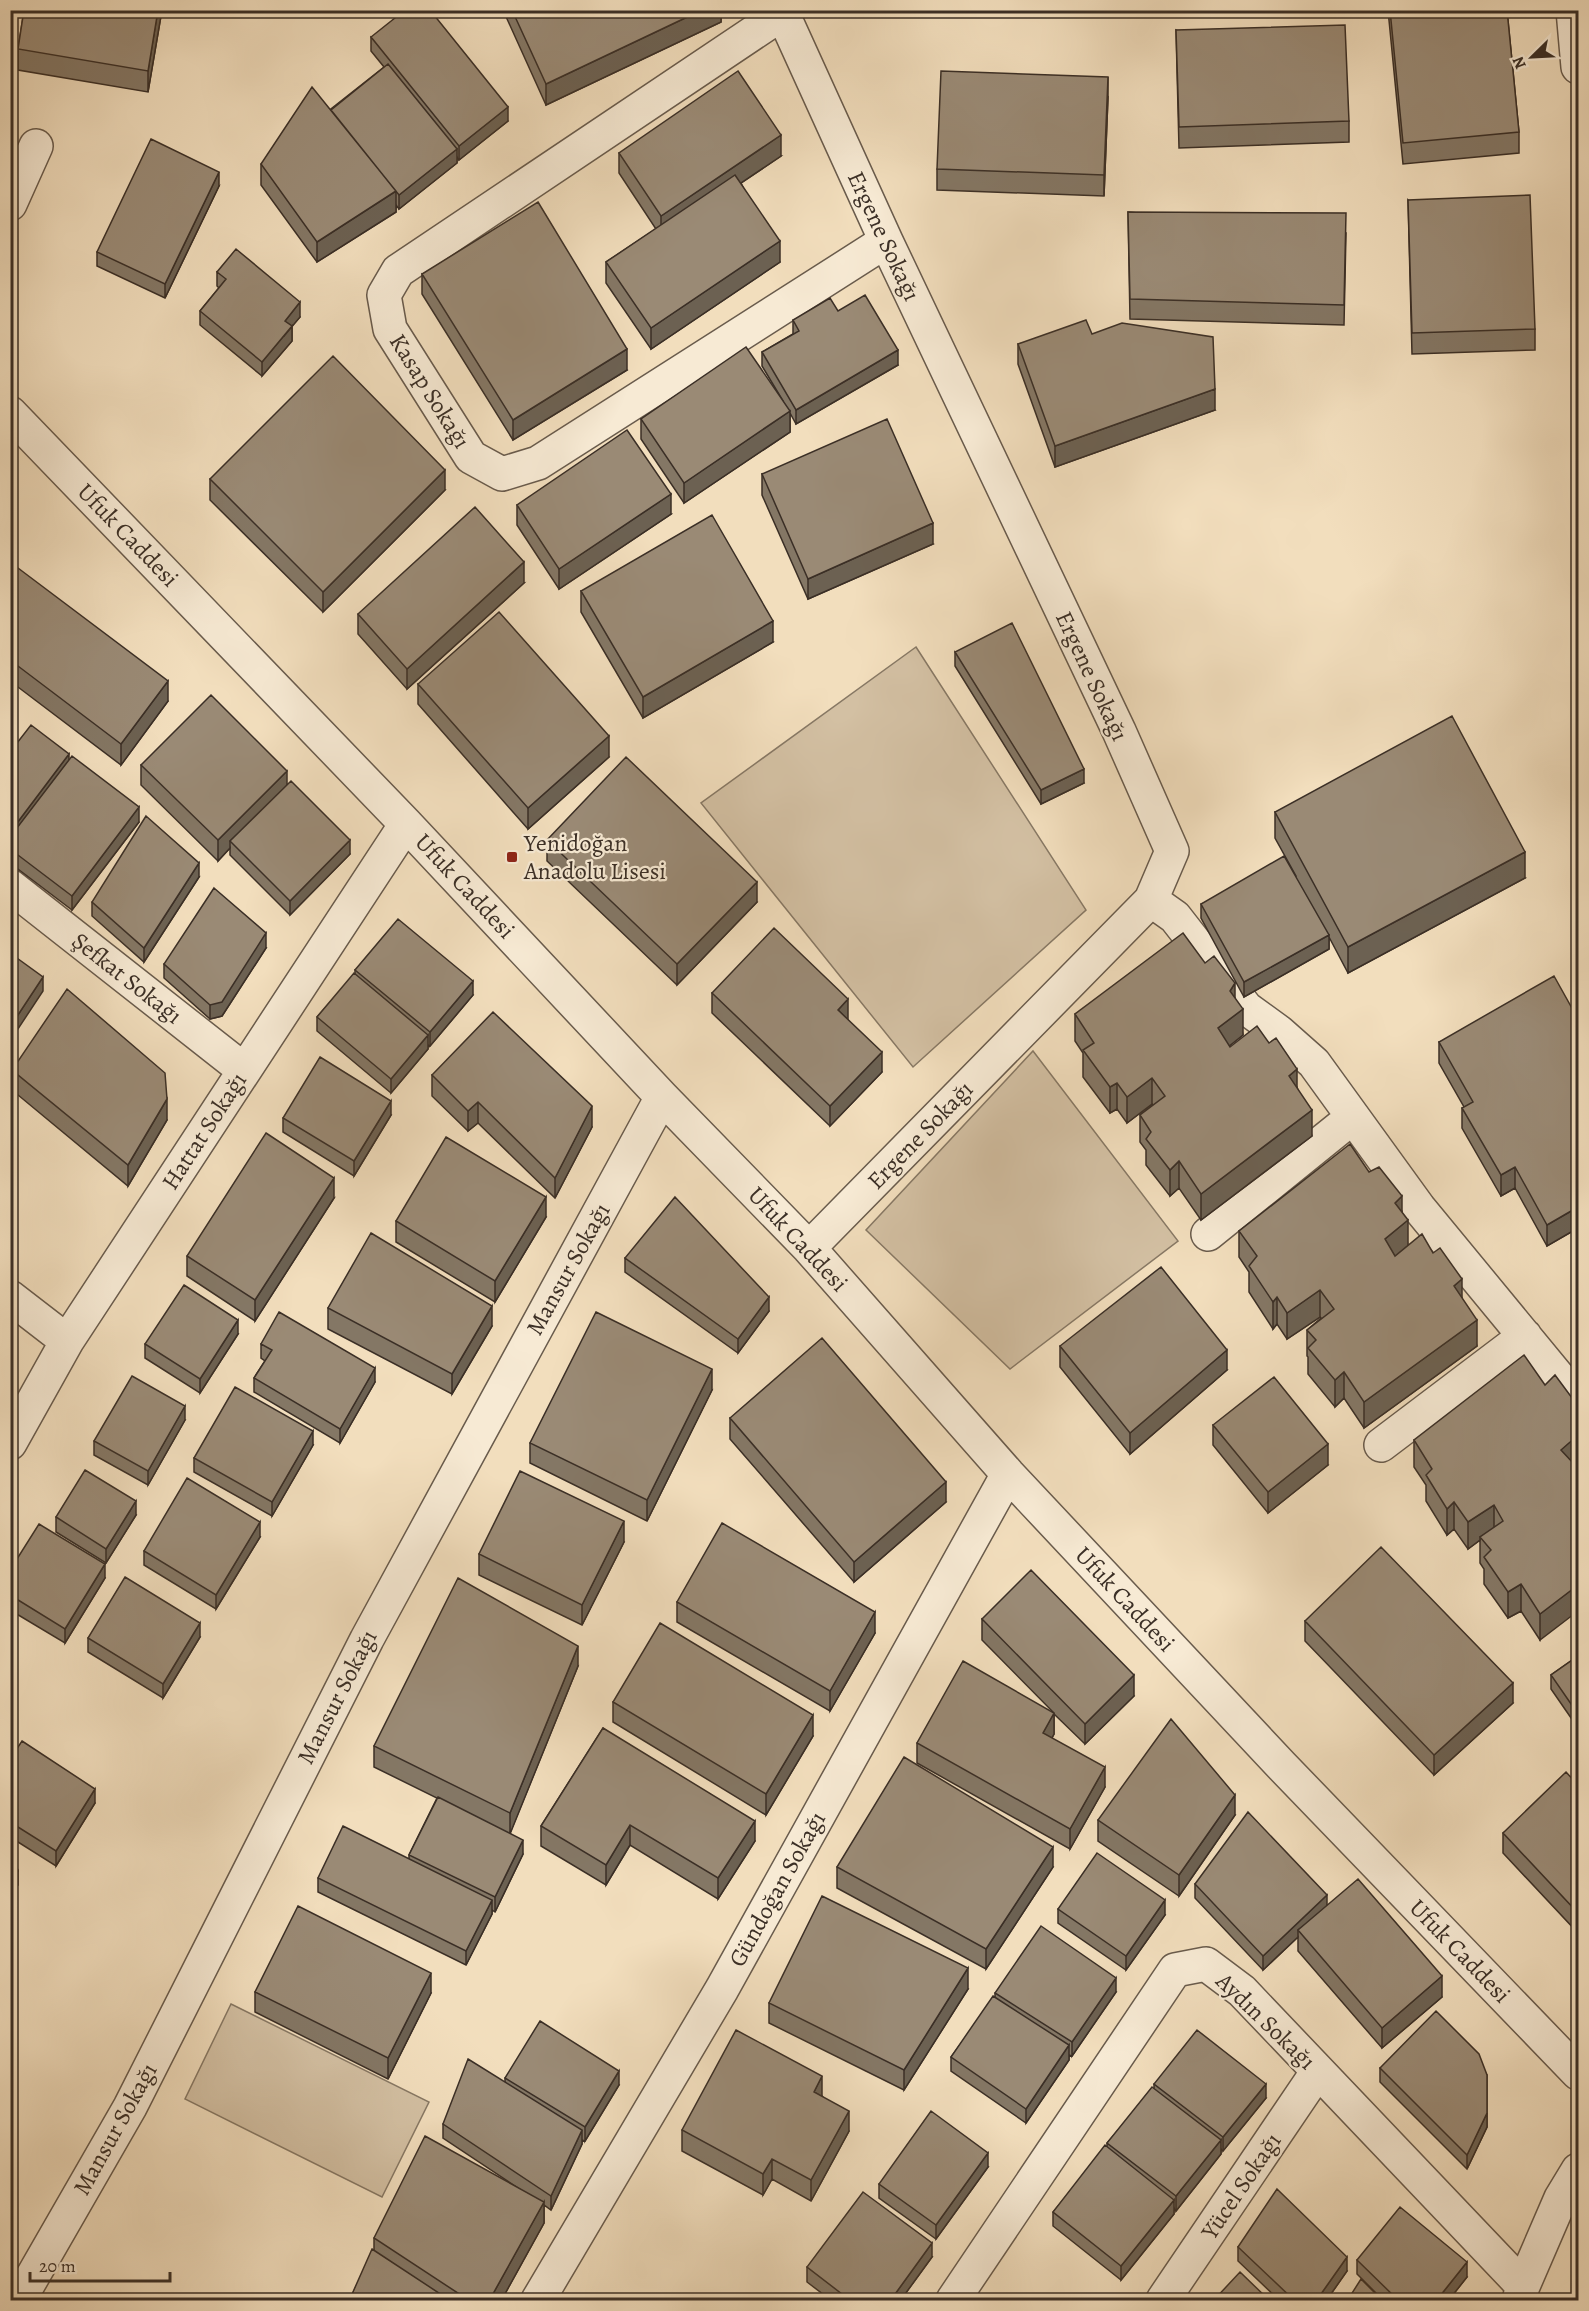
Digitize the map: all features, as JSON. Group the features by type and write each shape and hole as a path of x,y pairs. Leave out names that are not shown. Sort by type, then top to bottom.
{"street":[{"path":"1573,10 1578,67"},
{"name":"Ergene Sokağı","path":"782,12 886,241 1119,731 1172,851 1151,900 809,1248"},
{"name":"Kasap Sokağı","path":"782,12 398,271 384,295 390,329 471,457 502,474 538,463 886,241"},
{"path":"10,204 36,146"},
{"name":"Ufuk Caddesi","path":"10,413 406,824 662,1097 809,1248 1008,1474 1281,1765 1578,2073"},
{"name":"Hattat Sokağı","path":"10,1443 66,1341 406,824"},
{"name":"Şefkat Sokağı","path":"10,886 244,1070"},
{"path":"1151,900 1175,917 1246,1008 1279,1032 1314,1063 1419,1208 1578,1401"},
{"name":"Mansur Sokağı","path":"19,2301 130,2107 367,1639 662,1097"},
{"path":"1208,1234 1353,1117"},
{"path":"10,1297 66,1341"},
{"path":"1381,1445 1525,1336"},
{"name":"Gündoğan Sokağı","path":"538,2301 722,1989 1008,1474"},
{"name":"Aydın Sokağı","path":"953,2301 1175,1970 1206,1964 1242,1990 1521,2293"},
{"name":"Yücel Sokağı","path":"1163,2301 1318,2071"},
{"path":"1521,2293 1561,2198 1578,2170"}],"shaded area":[{"path":"916,647 1086,910 913,1067 701,803"},
{"path":"1033,1051 1178,1241 1010,1369 866,1230"},
{"path":"231,2004 429,2102 382,2197 185,2099"}],"building":[{"path":"24,10 158,10 148,71 18,49"},
{"path":"405,10 430,10 508,107 459,146 371,37"},
{"path":"512,10 702,10 546,84"},
{"path":"1390,10 1507,10 1519,132 1403,143"},
{"path":"1345,25 1349,121 1179,127 1176,30"},
{"path":"388,64 457,149 399,195 331,110"},
{"path":"738,71 781,135 661,216 619,153"},
{"path":"941,71 1108,77 1104,175 937,169"},
{"path":"312,87 396,191 317,242 261,164"},
{"path":"151,139 219,172 165,284 97,252"},
{"path":"735,175 780,241 651,328 606,262"},
{"path":"1530,195 1535,329 1412,333 1408,200"},
{"path":"538,202 627,349 513,420 422,274"},
{"path":"1128,212 1346,213 1344,305 1130,299"},
{"path":"236,249 300,302 285,321 292,326 262,362 200,311 226,279 217,272"},
{"path":"865,295 898,350 796,410 762,352 799,331 793,320 830,298 838,311"},
{"path":"1086,320 1092,334 1122,323 1213,337 1215,389 1055,446 1018,344"},
{"path":"746,347 790,411 684,483 641,419"},
{"path":"333,356 445,470 323,592 210,479"},
{"path":"887,419 933,523 808,579 762,474"},
{"path":"627,430 671,494 559,569 517,505"},
{"path":"475,507 524,562 407,669 358,614"},
{"path":"712,515 773,621 643,697 581,591"},
{"path":"10,562 168,681 121,744 10,660"},
{"path":"499,612 609,736 528,808 418,684"},
{"path":"1012,623 1084,769 1041,790 955,652"},
{"path":"211,695 287,771 218,840 141,765"},
{"path":"1452,716 1525,852 1348,947 1275,812"},
{"path":"31,725 69,754 11,831 10,752"},
{"path":"72,756 139,807 72,896 10,849 10,837"},
{"path":"626,757 757,882 677,964 547,840"},
{"path":"291,781 350,840 290,901 230,841"},
{"path":"146,816 199,863 144,948 92,902"},
{"path":"1284,856 1329,935 1244,982 1201,904"},
{"path":"214,888 266,933 222,1002 210,1005 164,964"},
{"path":"398,919 473,981 430,1032 355,970"},
{"path":"774,928 848,999 838,1010 882,1052 830,1106 712,993"},
{"path":"1183,933 1205,963 1214,956 1235,983 1230,991 1243,1009 1218,1028 1230,1047 1257,1026 1269,1043 1276,1038 1297,1069 1289,1076 1312,1110 1201,1194 1179,1161 1170,1170 1146,1139 1151,1132 1140,1115 1165,1096 1152,1078 1127,1097 1117,1083 1110,1087 1083,1050 1094,1043 1075,1014"},
{"path":"10,953 43,977 10,1027"},
{"path":"354,973 428,1035 391,1079 317,1017"},
{"path":"1554,976 1578,1019 1578,1207 1547,1225 1515,1167 1501,1175 1462,1108 1473,1102 1439,1042"},
{"path":"67,989 165,1073 167,1099 128,1165 12,1070"},
{"path":"493,1012 592,1106 555,1178 478,1102 468,1111 432,1075"},
{"path":"320,1057 391,1101 354,1161 283,1118"},
{"path":"266,1133 334,1178 255,1300 187,1256"},
{"path":"446,1137 546,1197 495,1281 396,1221"},
{"path":"1350,1144 1369,1172 1379,1167 1402,1196 1395,1203 1408,1220 1385,1239 1395,1256 1422,1234 1433,1253 1440,1248 1462,1279 1454,1286 1477,1320 1364,1402 1344,1372 1335,1380 1308,1348 1316,1340 1307,1330 1334,1309 1320,1290 1287,1313 1277,1297 1273,1302 1249,1266 1257,1256 1239,1231"},
{"path":"675,1197 769,1297 738,1339 625,1258"},
{"path":"371,1233 492,1306 452,1374 328,1308"},
{"path":"1161,1267 1227,1350 1130,1433 1060,1346"},
{"path":"184,1285 238,1320 200,1379 145,1344"},
{"path":"279,1312 375,1368 340,1429 254,1378 272,1350 261,1344"},
{"path":"596,1312 712,1369 647,1500 530,1443"},
{"path":"822,1338 946,1482 854,1562 730,1418"},
{"path":"1524,1355 1545,1385 1555,1375 1578,1406 1572,1413 1578,1425 1577,1436 1561,1450 1574,1464 1578,1461 1578,1585 1540,1614 1521,1584 1508,1592 1484,1557 1491,1550 1480,1537 1503,1521 1494,1505 1468,1522 1454,1502 1447,1509 1426,1475 1432,1469 1414,1440"},
{"path":"132,1376 185,1406 148,1471 94,1441"},
{"path":"1274,1377 1328,1444 1268,1492 1213,1425"},
{"path":"235,1387 313,1431 272,1502 194,1458"},
{"path":"85,1470 136,1501 106,1549 56,1517"},
{"path":"520,1471 624,1521 582,1605 479,1554"},
{"path":"187,1478 260,1522 216,1595 144,1551"},
{"path":"722,1523 875,1612 830,1691 677,1602"},
{"path":"39,1524 105,1564 65,1629 10,1595 10,1570"},
{"path":"1381,1547 1513,1683 1434,1755 1305,1621"},
{"path":"1031,1570 1134,1675 1085,1724 982,1619"},
{"path":"125,1577 200,1623 163,1684 88,1638"},
{"path":"458,1578 578,1646 510,1813 374,1746"},
{"path":"660,1623 813,1715 766,1794 613,1702"},
{"path":"1578,1656 1578,1714 1551,1675"},
{"path":"963,1661 1054,1713 1043,1733 1105,1767 1070,1829 917,1743"},
{"path":"1171,1719 1235,1795 1179,1875 1098,1820"},
{"path":"603,1728 755,1821 718,1878 630,1825 606,1865 541,1826"},
{"path":"22,1741 95,1789 56,1851 10,1822 10,1759"},
{"path":"904,1757 1053,1847 986,1949 837,1867"},
{"path":"1566,1772 1578,1785 1578,1913 1503,1833"},
{"path":"438,1797 523,1840 495,1897 409,1855"},
{"path":"1248,1812 1327,1895 1263,1956 1195,1884"},
{"path":"343,1826 492,1900 466,1951 318,1878"},
{"path":"1097,1853 1165,1900 1126,1956 1058,1909"},
{"path":"10,1866 18,1871 10,1883"},
{"path":"1358,1879 1442,1976 1382,2028 1298,1930"},
{"path":"822,1896 968,1968 904,2070 769,2003"},
{"path":"298,1906 431,1973 388,2058 255,1992"},
{"path":"1041,1926 1116,1978 1072,2042 995,1993"},
{"path":"993,1996 1069,2045 1026,2109 951,2057"},
{"path":"1436,2011 1479,2054 1487,2075 1487,2113 1467,2155 1380,2068"},
{"path":"540,2021 619,2071 585,2127 505,2078"},
{"path":"736,2030 822,2076 814,2092 849,2111 811,2180 772,2159 763,2174 682,2130"},
{"path":"1197,2030 1266,2084 1223,2137 1154,2084"},
{"path":"468,2059 582,2130 551,2196 443,2124"},
{"path":"1152,2087 1221,2140 1176,2196 1107,2143"},
{"path":"931,2111 988,2153 936,2225 879,2184"},
{"path":"425,2136 544,2202 489,2301 470,2301 374,2238"},
{"path":"1105,2145 1174,2200 1121,2266 1053,2212"},
{"path":"1277,2189 1347,2257 1316,2301 1295,2301 1238,2247"},
{"path":"863,2192 932,2243 890,2301 851,2301 807,2267"},
{"path":"1400,2207 1467,2262 1436,2301 1399,2301 1357,2260"},
{"path":"372,2249 451,2301 349,2301"},
{"path":"1240,2272 1270,2301 1213,2301"},
{"path":"1361,2279 1383,2301 1347,2301"}],"place":[{"name":"Yenidoğan Anadolu Lisesi","path":"512,857"}]}
